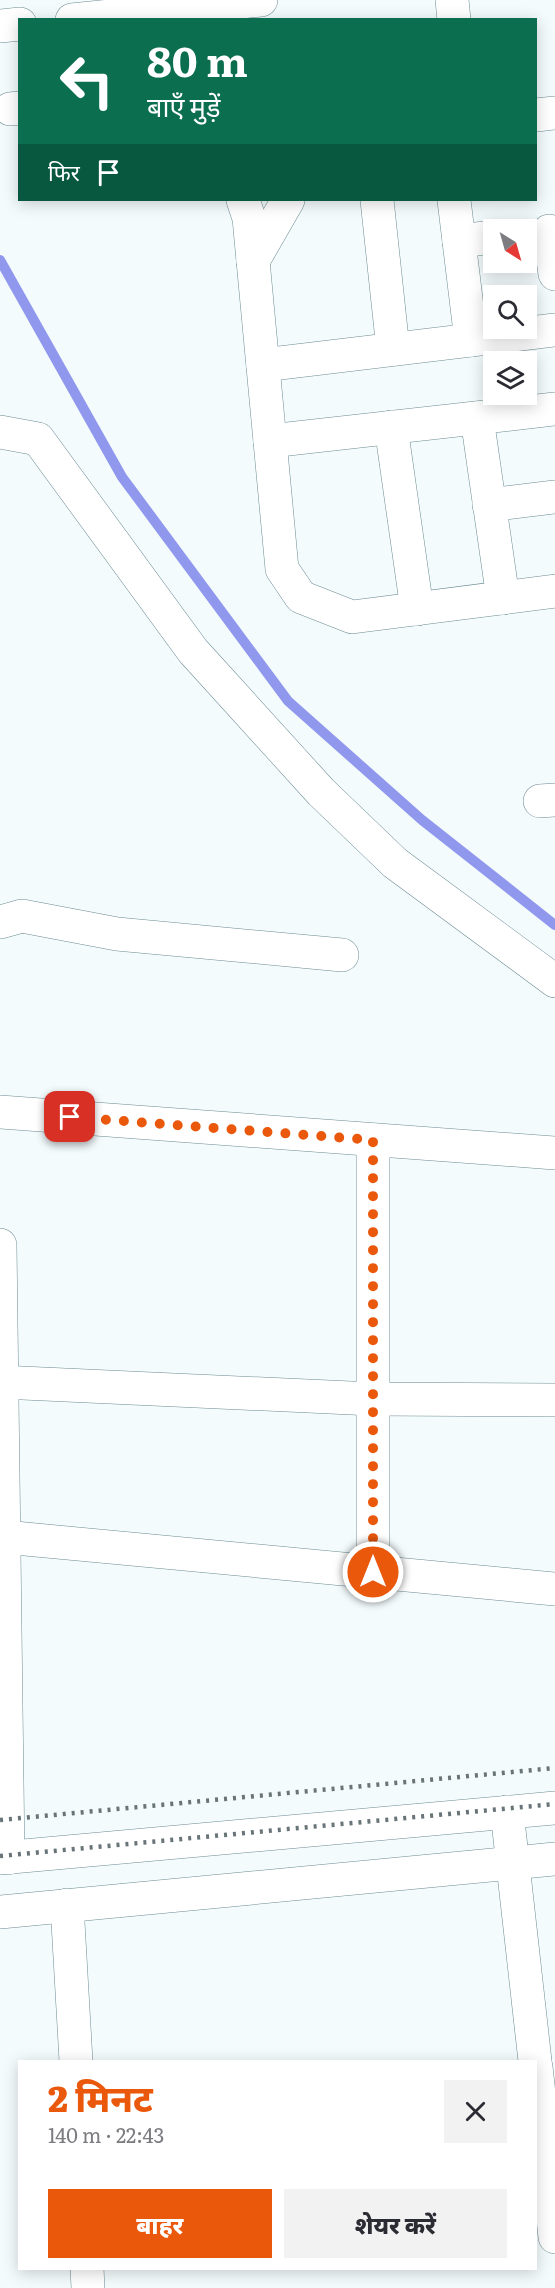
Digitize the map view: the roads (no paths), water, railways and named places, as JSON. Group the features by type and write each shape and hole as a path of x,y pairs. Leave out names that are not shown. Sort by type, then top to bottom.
{"street":[{"path":"452,0 454,18"},
{"path":"94,18 252,1"},
{"path":"0,26 18,24"},
{"path":"537,116 555,113"},
{"path":"243,201 249,218 282,569 301,597 352,617 555,591"},
{"path":"253,261 287,201"},
{"path":"376,201 393,349"},
{"path":"454,201 471,340"},
{"path":"544,232 555,274"},
{"path":"459,241 483,238"},
{"path":"263,365 555,330"},
{"path":"270,441 555,409"},
{"path":"477,418 503,598"},
{"path":"391,427 417,609"},
{"path":"0,432 38,439 194,651 321,792 395,863 555,981"},
{"path":"489,505 555,497"},
{"path":"0,922 22,916 117,934 342,955"},
{"path":"0,1112 555,1153"},
{"path":"373,1140 373,1572"},
{"path":"0,1245 4,1537 4,1858 555,1808"},
{"path":"1,1382 373,1399 555,1400"},
{"path":"4,1537 555,1589"},
{"path":"507,1812 535,2060"},
{"path":"0,1911 555,1859"},
{"path":"67,1905 76,2060"},
{"path":"537,2075 554,2217"},
{"path":"87,2270 88,2288"}],"waterway":[{"path":"0,260 122,477 288,701 422,820 555,925"}],"railway":[{"path":"0,1820 555,1768"},
{"path":"0,1856 555,1804"}]}
